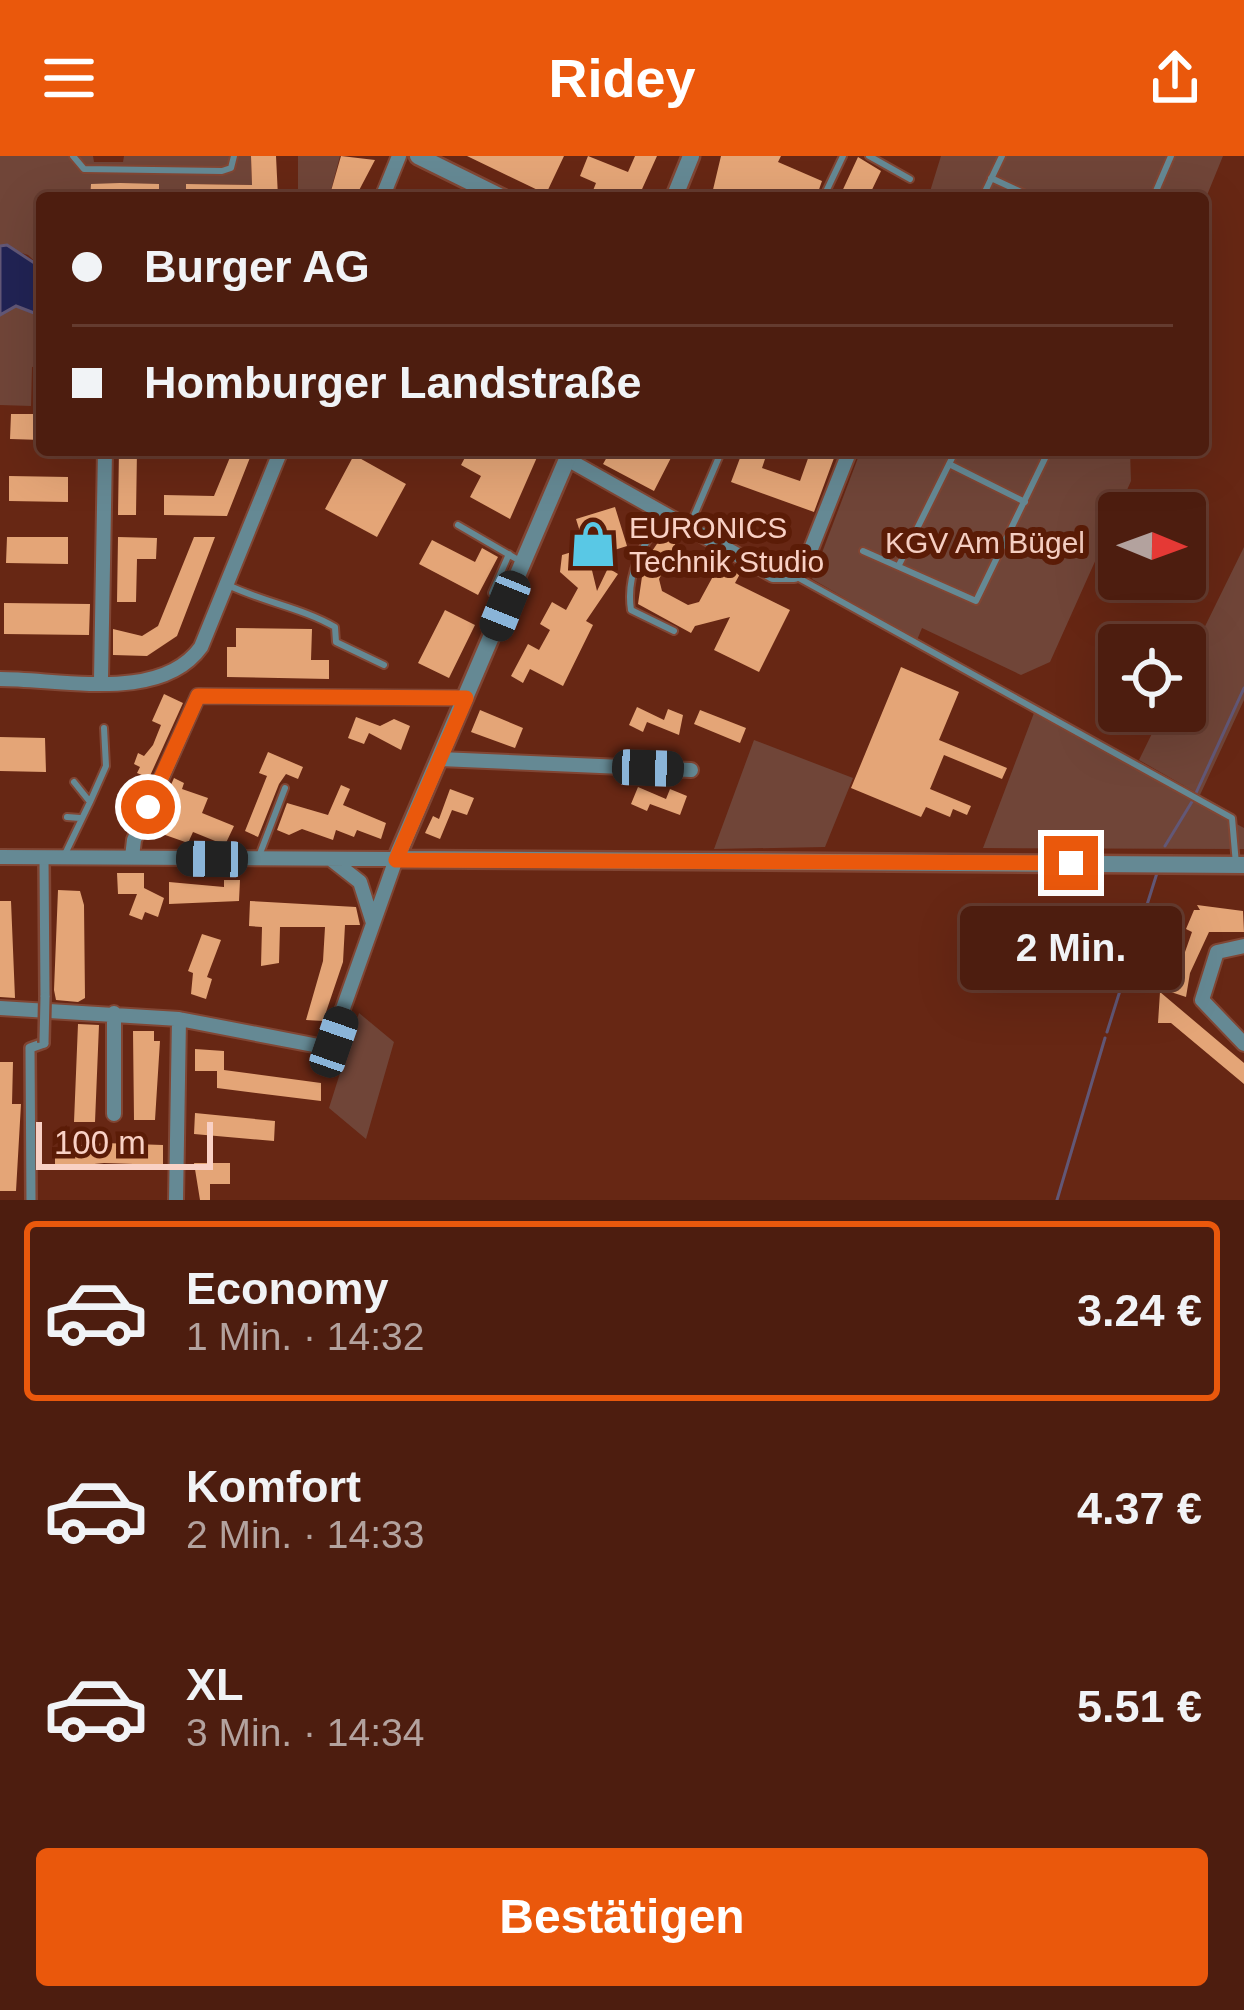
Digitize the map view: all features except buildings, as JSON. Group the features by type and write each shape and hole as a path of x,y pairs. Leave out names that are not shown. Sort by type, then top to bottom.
{"street":[{"path":"384,192 398,156"},
{"path":"418,156 490,192"},
{"path":"676,192 691,156"},
{"path":"101,680 105,456"},
{"path":"0,679 157,679 180,670 201,646 279,456"},
{"path":"0,1008 179,1019 328,1048 396,860 505,606 516,558 562,456"},
{"path":"568,456 773,575 794,575 807,560 848,456"},
{"path":"132,857 134,841 198,696 466,698"},
{"path":"440,759 691,770"},
{"path":"0,857 1240,865"},
{"path":"31,1200 30,1048 44,1043 44,857"},
{"path":"332,860 360,882 374,929"},
{"path":"1244,946 1217,952 1202,1000 1206,1010 1244,1044"},
{"path":"114,1013 114,1114"},
{"path":"176,1200 179,1019"}],"lane":[{"path":"74,156 84,169 222,171 231,168 234,156"},
{"path":"827,192 843,156"},
{"path":"869,156 910,179"},
{"path":"985,192 1002,156"},
{"path":"1156,192 1172,156"},
{"path":"992,178 1021,192"},
{"path":"689,528 719,456"},
{"path":"899,565 953,456"},
{"path":"863,551 976,601 1046,456"},
{"path":"949,464 1025,502"},
{"path":"671,518 655,529 627,584 631,610 674,631"},
{"path":"458,525 516,558"},
{"path":"794,575 1232,818 1240,865"},
{"path":"227,584 282,610 305,610 335,627 336,642 384,665"},
{"path":"64,857 106,766 104,728"},
{"path":"74,782 90,802"},
{"path":"257,860 285,788"},
{"path":"67,817 80,818"}],"green space":[{"path":"0,156 93,156 94,162 123,162 124,156 251,156 252,185 187,184 186,190 159,190 158,184 91,184 90,192 36,192 36,262 0,246"},
{"path":"298,156 340,156 331,192 298,192"},
{"path":"941,156 1223,156 1208,192 930,192"},
{"path":"16,306 36,314 31,406 0,405 0,315"},
{"name":"KGV Am Bügel","path":"859,456 1130,456 1131,481 1126,492 1098,492 1098,555 1050,662 1021,675 922,628 917,640 812,579"},
{"path":"1244,547 1244,700 1200,795 1139,760 1153,732 1206,732 1206,624"},
{"path":"1034,713 1244,828 1244,849 983,848"},
{"path":"754,740 853,778 825,847 714,849"},
{"path":"359,1013 394,1042 366,1139 329,1108"}],"shaded area":[{"path":"7,245 36,264 36,314 16,306 0,315 0,246"}],"waterway":[{"path":"1196,793 1244,688"},
{"path":"1165,846 1193,800"},
{"path":"1107,1032 1157,873"},
{"path":"1057,1200 1105,1038"}],"place":[{"name":"EURONICS Technik Studio","path":"593,544"}],"route":[{"path":"148,807 189,707 198,696 466,698 396,860 1071,863"}]}
